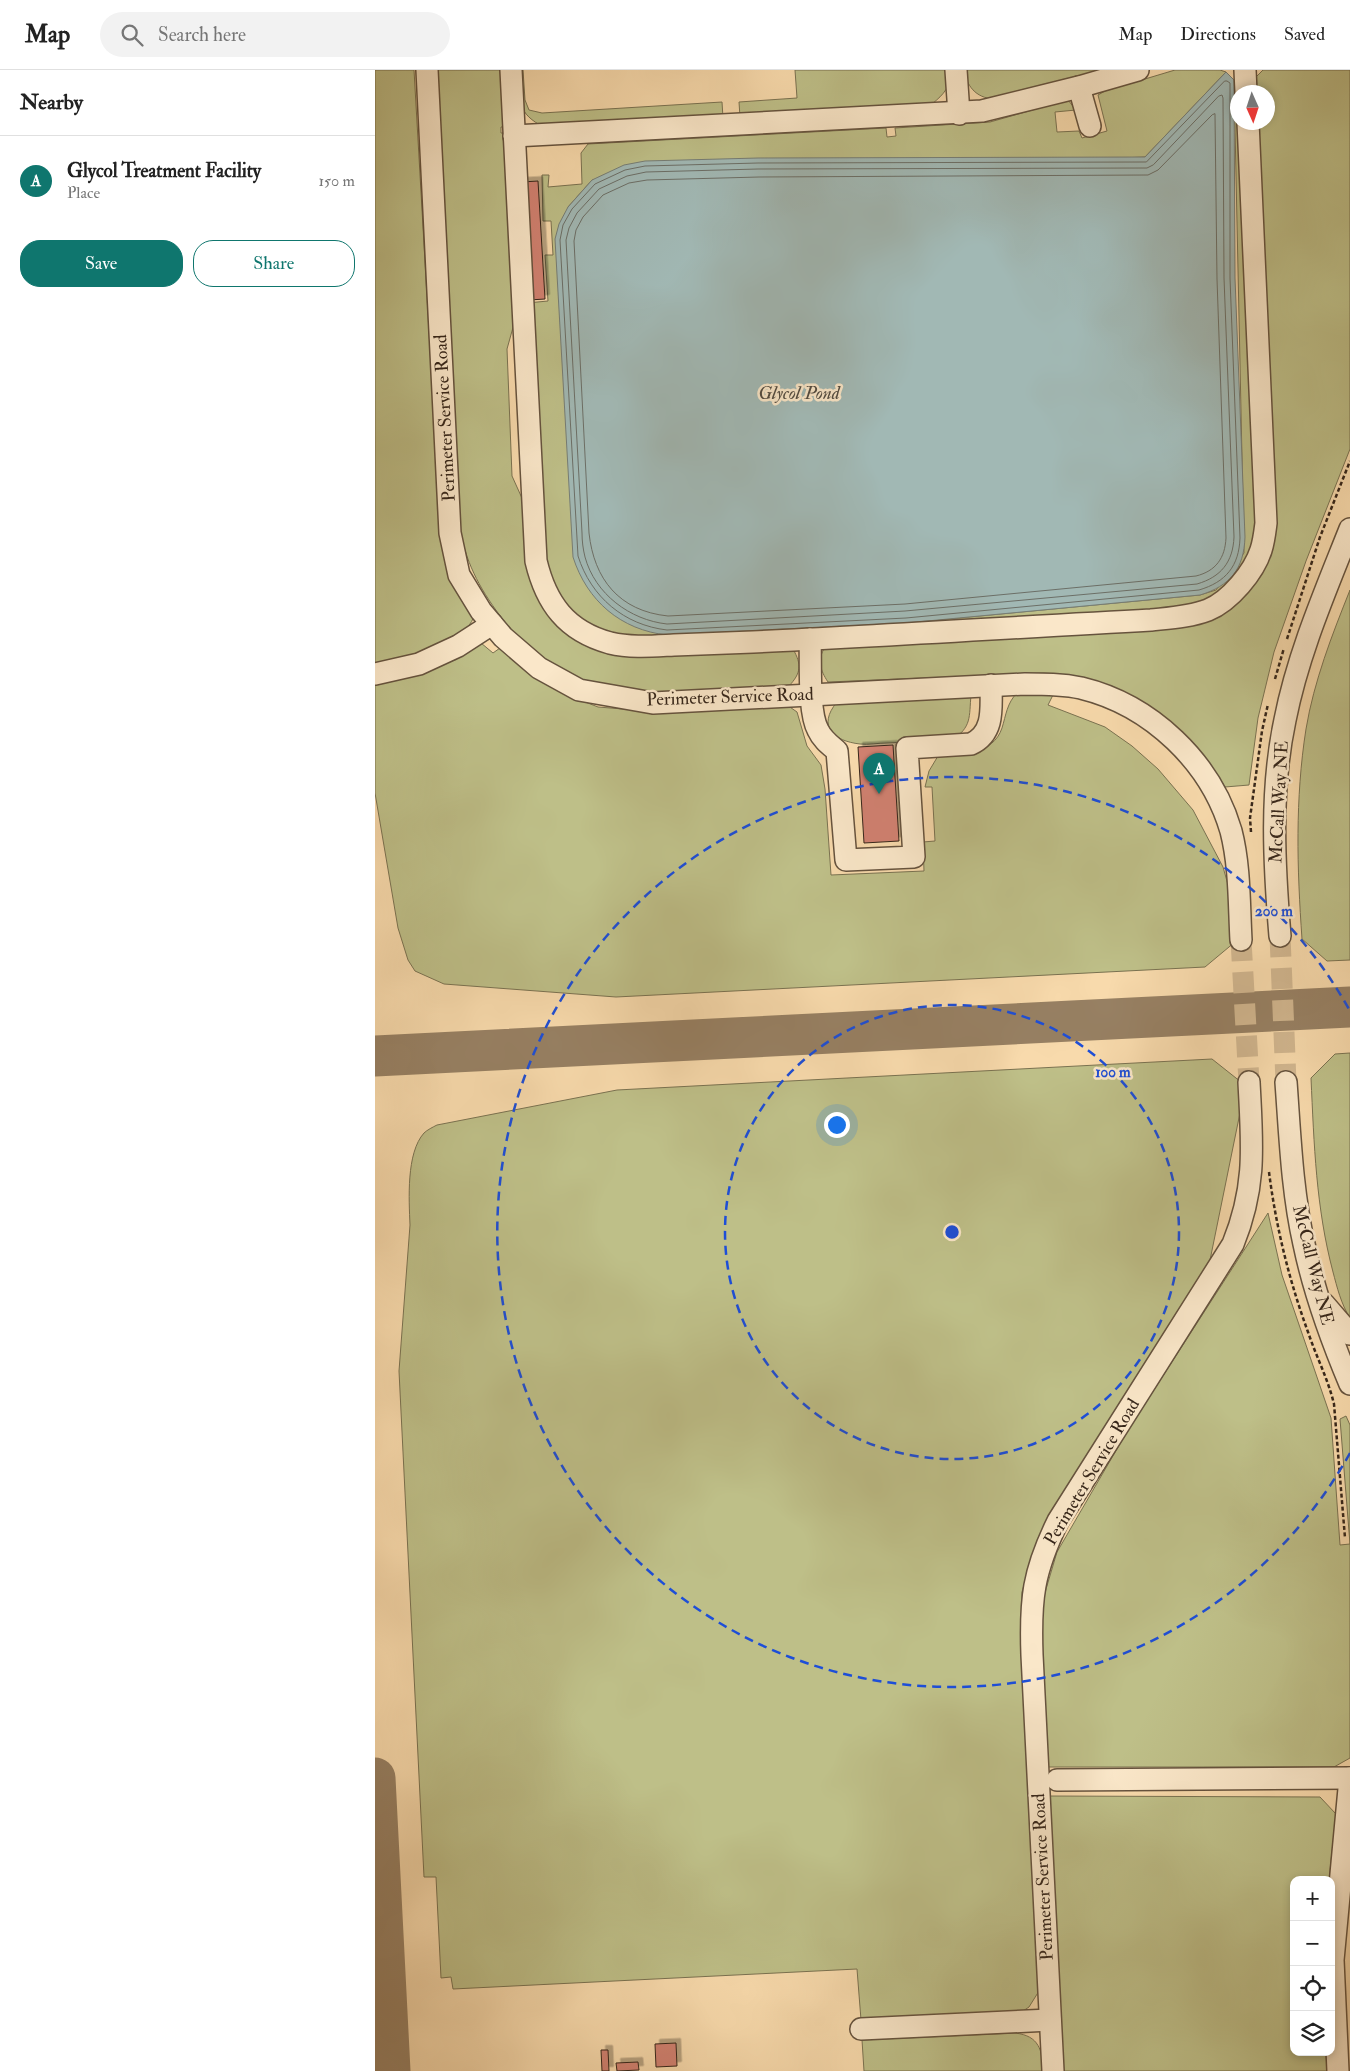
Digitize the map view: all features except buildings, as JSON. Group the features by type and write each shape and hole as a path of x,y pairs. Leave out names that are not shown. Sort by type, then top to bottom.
{"street":[{"name":"Perimeter Service Road","path":"427,70 450,534 459,575 481,611 503,637 539,668 579,690 653,703 991,684 1059,684 1103,695 1147,717 1184,748 1211,785 1231,830 1235,853 1241,940"},
{"path":"511,70 536,561 540,576 557,610 581,631 609,643 624,646 810,639 1182,617 1209,610 1229,596 1250,574 1261,550 1266,523 1267,500 1248,130"},
{"path":"955,70 959,114"},
{"path":"514,136 959,114 982,111 1079,88 1138,70"},
{"path":"1245,70 1246,85"},
{"path":"1079,88 1090,126"},
{"name":"McCall Way NE","path":"1279,936 1275,879 1275,819 1278,764 1285,720 1299,664 1317,611 1350,529"},
{"path":"375,674 419,664 459,646 492,624"},
{"path":"810,639 812,694 816,727 823,738 837,751 846,860 914,857 907,748 971,744 979,740 985,734 991,715 991,684"},
{"name":"Perimeter Service Road","path":"1053,2071 1032,1655 1031,1606 1033,1590 1043,1555 1058,1521 1233,1244 1242,1222 1250,1185 1252,1144 1249,1082"},
{"name":"McCall Way NE","path":"1286,1082 1291,1155 1303,1242 1331,1341 1350,1384"},
{"path":"1319,1298 1350,1334"},
{"path":"1057,1780 1350,1778 1333,1960 1338,2071"},
{"path":"861,2029 1050,2020"}],"green space":[{"path":"375,70 414,70 441,541 449,574 474,616 459,635 446,642 416,653 375,663"},
{"path":"435,70 506,70 508,127 501,127 501,133 509,133 517,313 507,349 512,476 526,507 531,560 587,640 793,649 798,660 799,669 789,686 699,692 639,691 609,687 581,679 553,667 531,651 501,617 479,584 465,551 458,525"},
{"path":"516,70 523,70 525,100 529,110 542,113 722,102 723,118 540,125 532,120 522,108"},
{"path":"795,70 950,70 950,76 946,90 932,104 740,117 739,102 797,98"},
{"path":"963,70 1105,70 998,100 979,95 975,92 968,83"},
{"path":"1175,70 1220,70 1226,72 1145,157 592,180 568,207 667,635 906,623 1200,595 1216,590 1244,553 1235,130 1237,130 1259,543 1234,585 1193,608 662,641 590,630 564,609 542,559 527,303 548,301 545,255 553,255 551,221 543,221 542,175 549,175 548,187 582,184 581,153 588,144 886,128 887,137 896,136 895,128 990,122 1068,100 1076,110 1055,112 1057,132 1079,131 1082,138 1107,131 1098,95 1105,91"},
{"path":"1263,70 1350,70 1350,449 1306,561 1274,652 1258,718 1249,785 1225,787 1191,741 1171,722 1149,706 1126,693 1101,683 1074,676 1044,673 828,682 820,661 825,647 1172,624 1260,566 1252,130 1275,130 1275,85 1253,85 1254,79"},
{"path":"1350,590 1350,960 1327,961 1302,939 1298,860 1300,781 1309,711 1330,641"},
{"path":"481,643 493,653 500,648 560,692 598,707 660,712 787,705 797,712 807,746 821,765 825,789 831,875 924,871 923,842 935,841 932,787 925,787 929,771 938,756 975,751 991,743 998,737 1009,705 1017,693 1054,693 1048,705 1105,727 1132,746 1158,769 1193,810 1223,867 1232,899 1235,942 1205,967 616,997 444,984 415,971 408,960 398,928 375,793 375,684 421,672 455,660"},
{"path":"971,695 966,726 952,740 860,744 842,740 831,731 828,725 828,718 837,702"},
{"path":"1350,1053 1350,1318 1338,1289 1327,1248 1319,1200 1311,1078 1335,1054"},
{"path":"1212,1059 1241,1082 1242,1103 1208,1270 1034,1550 1022,1592 1021,1636 1039,1991 1029,2007 1020,2013 861,2020 857,1969 453,1989 451,1977 441,1978 436,1877 424,1877 399,1371 410,1225 411,1164 418,1142 424,1133 437,1125 617,1090"},
{"path":"1268,1213 1282,1275 1331,1418 1340,1545 1350,1544 1350,1758 1334,1767 1047,1767 1041,1637 1044,1596 1057,1552 1128,1430"},
{"path":"1346,1416 1350,1425 1350,1544 1340,1419"},
{"path":"1048,1796 1320,1797 1336,1814 1329,1876 1290,1876 1290,2056 1326,2056 1327,2071 1061,2071"},
{"path":"1015,2033 1030,2037 1038,2045 1045,2071 864,2071 862,2040"}],"water":[{"name":"Glycol Pond","path":"1226,72 1234,80 1234,85 1230,85 1230,130 1234,130 1235,278 1245,537 1242,558 1238,567 1233,575 1220,587 1200,595 906,623 667,635 650,632 621,620 597,600 579,573 573,557 555,239 559,224 568,207 592,180 624,165 645,161 758,158 1145,157"}],"taxiway":[{"path":"375,1056 1350,1007"},
{"path":"375,1778 390,2071"}],"tunnel":[{"path":"1280,936 1286,1082"},
{"path":"1241,940 1249,1082"}],"place":[{"name":"Glycol Treatment Facility","path":"879,794"}]}
